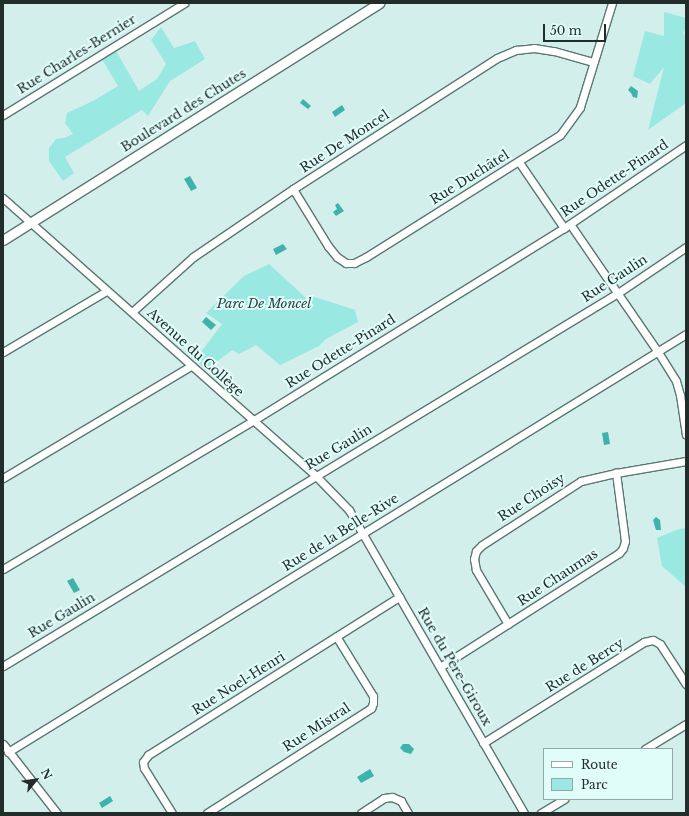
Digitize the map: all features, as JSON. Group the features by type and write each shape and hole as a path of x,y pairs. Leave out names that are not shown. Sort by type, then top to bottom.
{"street":[{"name":"Rue Charles-Bernier","path":"3,115 184,3"},
{"name":"Boulevard des Chutes","path":"3,240 380,3"},
{"name":"Rue Duchâtel","path":"293,189 333,252 346,263 354,263 366,257 560,135 572,121 580,107 612,3"},
{"name":"Rue De Moncel","path":"132,312 193,257 293,189 497,58 516,50 534,48 554,51 593,62"},
{"name":"Rue Odette-Pinard","path":"3,569 254,420 567,226 686,145"},
{"path":"519,162 618,293 658,352 678,388 686,435"},
{"name":"Avenue du Collège","path":"3,198 316,476 349,510 363,533"},
{"name":"Rue Gaulin","path":"3,666 618,293 686,247"},
{"path":"3,352 106,291"},
{"name":"Rue de la Belle-Rive","path":"8,752 686,334"},
{"path":"3,478 191,366"},
{"name":"Rue Choisy","path":"508,624 476,570 474,559 476,551 482,545 581,481 616,473 686,462"},
{"name":"Rue Chaumas","path":"440,667 618,553 623,548 625,541 616,473"},
{"name":"Rue du Père-Giroux","path":"363,533 524,813"},
{"name":"Rue Noel-Henri","path":"172,813 144,768 143,762 148,755 400,597"},
{"name":"Rue Mistral","path":"207,813 371,708 373,696 336,636"},
{"name":"Rue de Bercy","path":"484,743 644,642 653,640 660,644 686,684"},
{"path":"647,748 686,724"},
{"path":"3,744 56,813"},
{"path":"361,813 384,798 392,797 401,801 408,813"},
{"path":"541,813 562,800"}],"green space":[{"path":"664,12 686,18 686,28 683,34 686,35 686,103 648,130 664,67 650,84 633,76 645,31 664,36"},
{"path":"161,27 174,48 195,41 205,59 170,81 148,116 142,110 65,157 74,173 63,181 49,161 49,148 56,139 64,138 73,134 65,123 67,113 93,101 118,86 100,56 115,49 139,91 157,79 166,64 151,40"},
{"name":"Parc De Moncel","path":"269,264 306,298 309,295 355,310 358,322 326,339 319,346 280,365 256,345 239,354 232,350 206,370 195,360 222,324 206,313 244,276"},
{"path":"686,528 686,587 662,566 657,538 679,529"}],"shaded area":[{"path":"631,86 638,91 637,98 633,97 628,90"},
{"path":"303,99 311,106 308,109 300,103"},
{"path":"342,105 345,110 335,117 332,112"},
{"path":"190,176 197,188 191,191 184,179"},
{"path":"338,203 344,211 336,216 333,212 337,209 335,205"},
{"path":"283,244 287,249 276,255 273,249"},
{"path":"206,317 216,325 211,330 202,322"},
{"path":"608,432 610,444 604,445 602,433"},
{"path":"656,517 660,520 661,530 656,530 653,520"},
{"path":"73,578 80,590 74,593 67,581"},
{"path":"403,744 409,744 414,749 411,754 404,752 400,748"},
{"path":"370,769 374,776 361,783 357,777"},
{"path":"110,796 113,801 102,808 99,803"}]}
